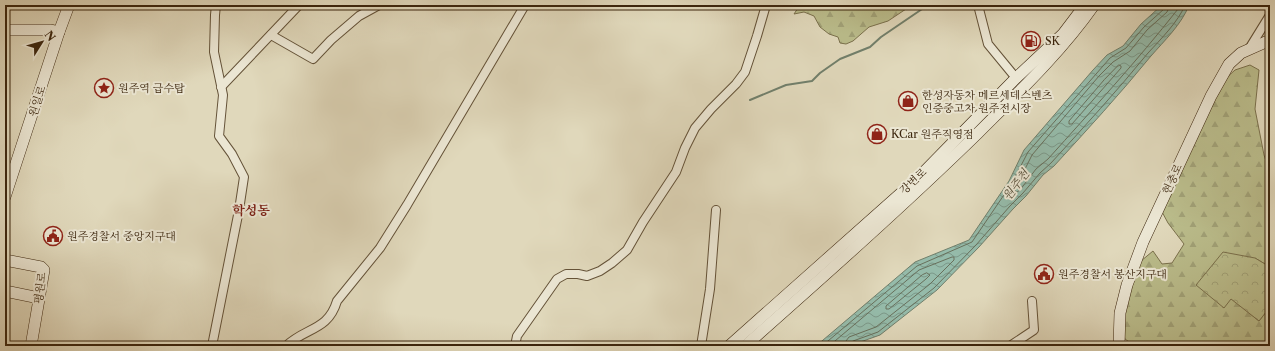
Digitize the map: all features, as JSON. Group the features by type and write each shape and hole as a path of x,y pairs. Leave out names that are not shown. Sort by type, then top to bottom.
{"street":[{"name":"원일로","path":"5,197 63,5"},
{"name":"원일로","path":"5,179 56,31 70,5"},
{"path":"212,346 239,210 244,177 232,154 219,136 223,95 214,52 216,5"},
{"path":"221,87 299,5"},
{"path":"271,35 313,59 331,40 359,16 379,5"},
{"path":"286,346 292,340 320,325 329,318 337,301 380,248 407,205 524,5"},
{"path":"515,346 517,336 557,279 566,274 587,276 600,271 612,264 626,250 676,172 685,148 695,128 711,109 736,84 744,72 766,5"},
{"path":"978,5 988,44 1025,87"},
{"name":"강변로","path":"729,346 918,178 1016,78 1063,34 1085,5"},
{"name":"강변로","path":"745,346 925,185 1025,87 1068,40 1094,5"},
{"path":"1249,49 1270,15"},
{"path":"5,30 56,31"},
{"name":"현충로","path":"1119,346 1120,313 1127,285 1143,242 1221,77 1229,64 1241,53 1270,40"},
{"path":"701,346 710,289 716,210"},
{"name":"평원로","path":"5,260 43,268 44,270 31,346"},
{"path":"5,291 39,298"},
{"path":"1010,346 1034,330 1032,300"}],"green space":[{"path":"800,5 912,5 888,21 869,27 853,41 846,44 840,43 838,37 829,34 820,27 814,16 804,12 794,14"},
{"path":"1250,65 1259,70 1255,109 1264,155 1270,173 1270,267 1255,258 1223,308 1231,298 1259,321 1270,307 1270,346 1135,346 1125,339 1120,322 1124,296 1141,261 1153,251 1162,264 1172,263 1184,244 1168,223 1161,210 1224,80 1235,70"},
{"path":"1223,252 1255,258 1270,267 1270,307 1259,321 1231,299 1224,308 1196,285"}],"water":[{"name":"원주천","path":"1162,5 1189,5 1182,19 1172,32 1103,112 1054,166 1043,175 1026,196 979,247 937,290 880,335 849,346 816,346 915,262 969,240 1009,181 1024,150 1107,55 1123,46 1141,24"}],"waterway":[{"path":"750,100 786,85 812,81 820,73 840,59 870,47 881,37 928,5"}],"place":[{"name":"SK","path":"1031,41"},
{"name":"원주역 급수탑","path":"104,88"},
{"name":"한성자동차 메르세데스벤츠 인증중고차 원주전시장","path":"908,101"},
{"name":"KCar 원주직영점","path":"877,134"},
{"name":"원주경찰서 중앙지구대","path":"53,236"},
{"name":"원주경찰서 봉산지구대","path":"1044,274"}],"district":[{"name":"학성동","path":"251,210"}]}
